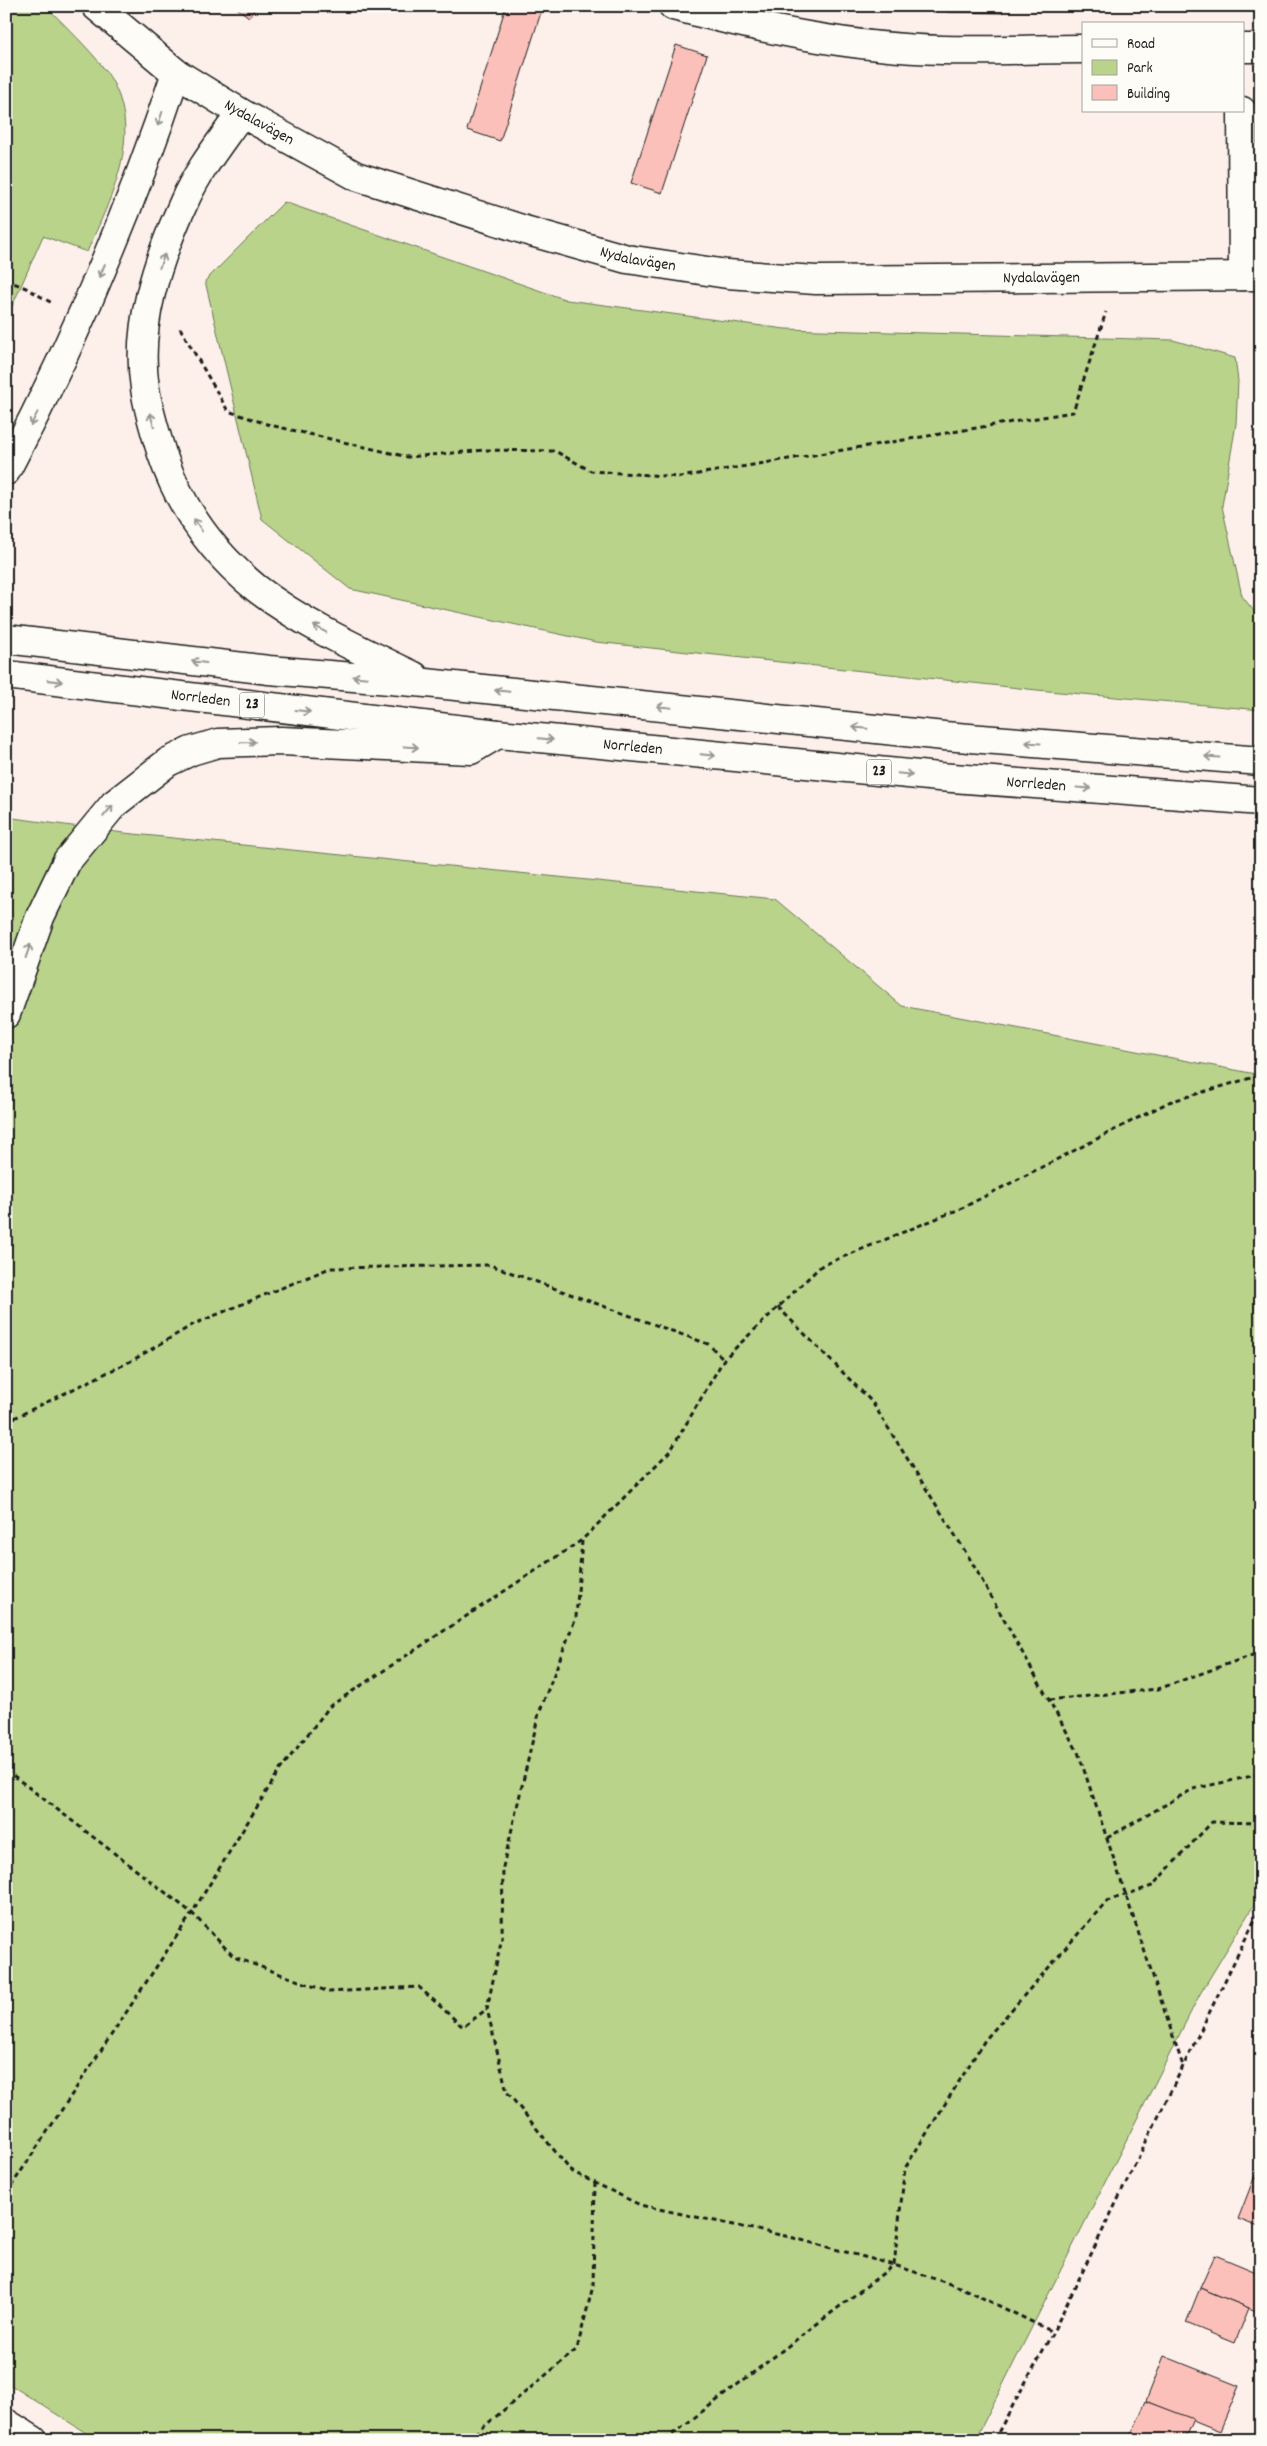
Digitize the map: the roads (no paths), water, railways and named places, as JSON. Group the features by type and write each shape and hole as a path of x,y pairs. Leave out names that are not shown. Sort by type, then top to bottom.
{"main road":[{"name":"Nydalavägen","path":"96,6 176,73 241,113 356,176 528,231 627,259 727,274 816,280 1252,276 1242,112"},
{"path":"673,6 752,27 840,41 941,50 1082,49"},
{"path":"1244,48 1261,48"},
{"path":"6,471 48,393 91,297 152,146 176,73"},
{"path":"241,113 212,154 184,201 156,275 148,304 144,331 144,387 167,467 178,492 206,538 256,587 294,615 426,683"},
{"name":"23","path":"6,639 269,670 426,683 944,736 1261,761"},
{"name":"Norrleden","path":"6,675 498,734 939,778 1261,801"},
{"path":"6,1014 40,917 66,861 114,804 139,782 168,762 191,750 218,743 281,741 471,750 498,734"},
{"path":"6,2423 33,2440"}]}
